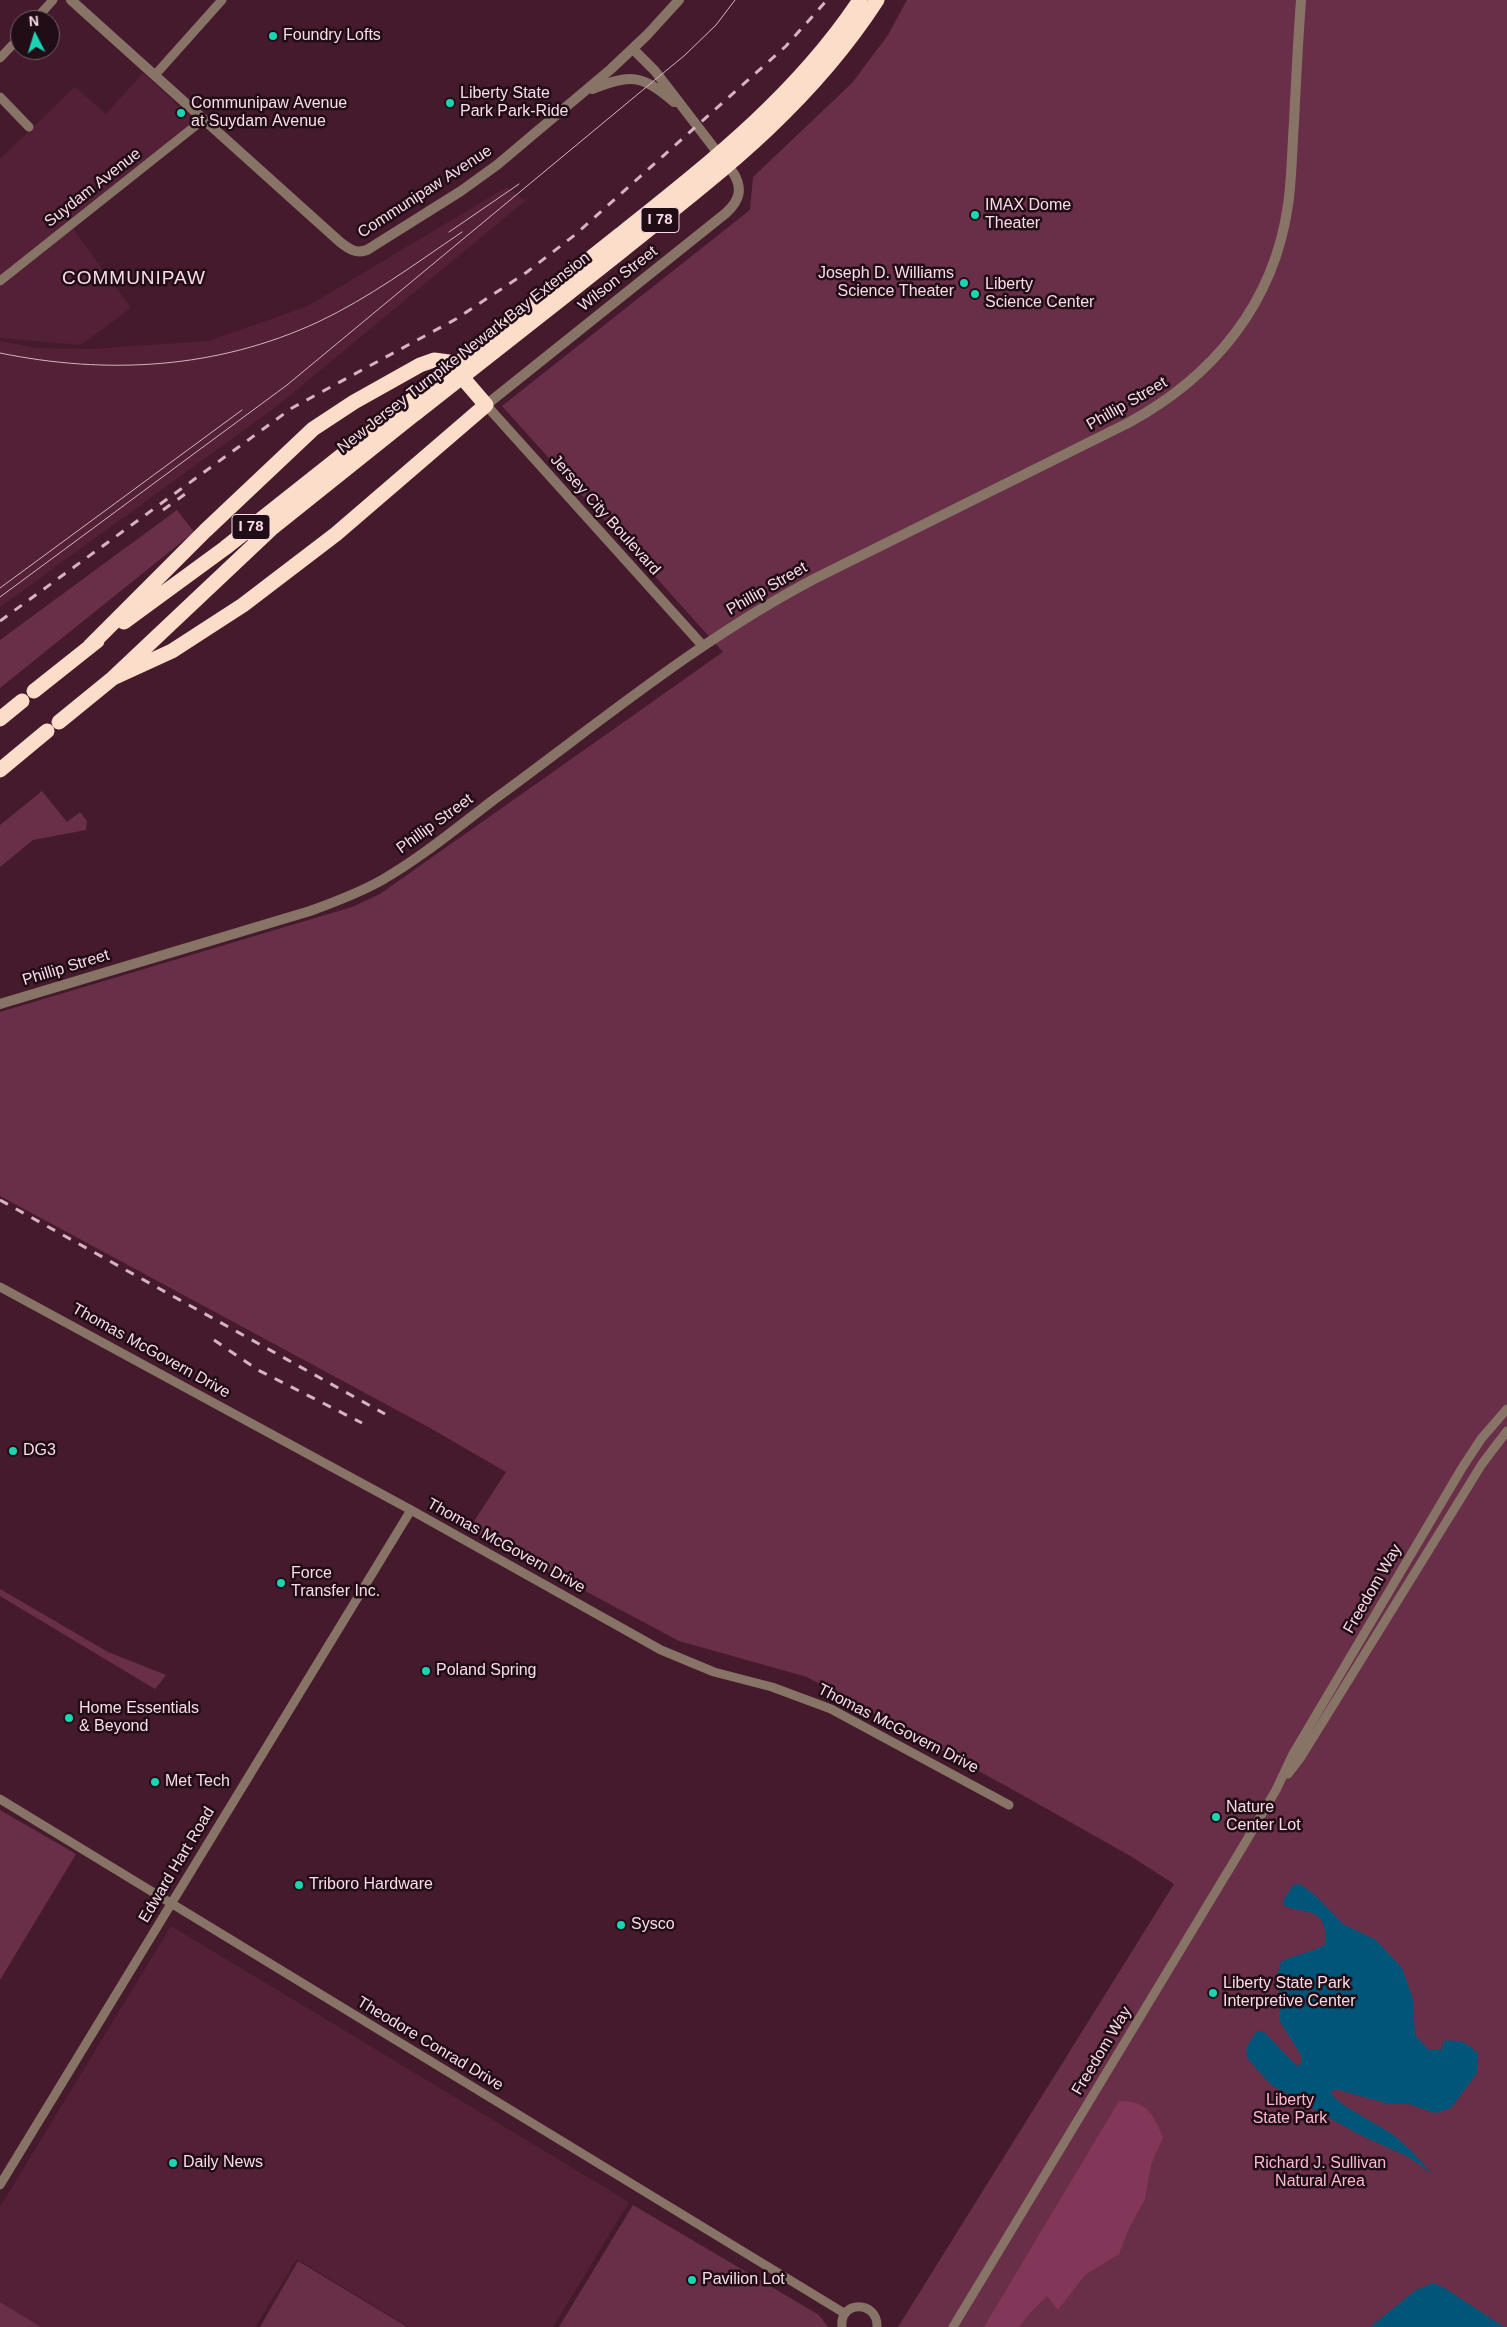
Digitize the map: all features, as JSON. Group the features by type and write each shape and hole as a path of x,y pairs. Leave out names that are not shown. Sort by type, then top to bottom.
{"highway":[{"name":"New Jersey Turnpike Newark Bay Extension","path":"0,770 113,678 271,529 412,408 730,146 801,78 832,40 860,0"},
{"name":"New Jersey Turnpike Newark Bay Extension","path":"0,719 90,646 225,548 676,208 768,131 829,66 877,0"},
{"path":"90,646 205,530 302,439 334,414 420,365 434,360 449,362 486,405 336,534 251,599 207,630 172,651 113,678"}],"street":[{"path":"44,10 54,0"},
{"name":"Communipaw Avenue","path":"71,0 344,245 358,252 371,248 480,178 633,49 679,0"},
{"path":"154,75 222,0"},
{"name":"Phillip Street","path":"0,1004 310,911 359,892 405,865 703,646 793,590 1148,413 1167,400 1205,369 1230,340 1254,305 1279,245 1290,186 1300,0"},
{"path":"0,58 10,48"},
{"name":"Wilson Street","path":"486,405 734,204 740,190 737,180 655,71 633,49"},
{"path":"584,92 619,79 638,79 656,88 686,112"},
{"path":"0,97 29,127"},
{"name":"Suydam Avenue","path":"0,281 204,119"},
{"name":"Jersey City Boulevard","path":"486,405 703,646"},
{"name":"Thomas McGovern Drive","path":"0,1287 411,1510 661,1650 714,1672 772,1687 831,1709 1009,1805"},
{"name":"Freedom Way","path":"953,2327 1276,1790 1293,1754 1456,1476 1481,1440 1507,1409"},
{"name":"Freedom Way","path":"1276,1790 1301,1757 1482,1464 1507,1431"},
{"name":"Edward Hart Road","path":"0,2185 411,1510"},
{"name":"Theodore Conrad Drive","path":"0,1799 844,2313"},
{"path":"842,2327 844,2313 854,2306 866,2307 875,2314 877,2327"}],"shaded area":[{"path":"143,73 196,122 70,225 131,308 81,345 0,338 0,159 75,87 106,114"},
{"path":"507,187 525,201 277,406 0,607 0,341 36,348 92,349 209,341 308,306"},
{"path":"171,1926 629,2202 553,2327 409,2327 297,2259 255,2327 40,2327 0,2303 0,2207"},
{"path":"1119,2101 1137,2103 1148,2110 1156,2121 1163,2137 1151,2165 1145,2199 1128,2230 1119,2254 1085,2275 1058,2310 1047,2296 1019,2327 984,2327"}],"green space":[{"path":"907,0 1507,0 1507,2327 898,2327 1174,1884 1132,1857 1017,1792 807,1677 679,1641 469,1529 506,1472 430,1428 0,1196 0,1012 352,907 380,894 723,652 502,406 750,210 753,177 852,83 888,35"},
{"path":"177,510 194,532 0,688 0,640"},
{"path":"42,791 67,822 80,812 87,821 86,830 33,840 0,867 0,825"},
{"path":"0,1589 108,1652 166,1675 155,1689 0,1596"},
{"path":"0,1810 76,1854 0,1980"},
{"path":"633,2205 819,2315 828,2327 559,2327"},
{"path":"298,2261 399,2322 407,2327 260,2327"},
{"path":"0,2302 41,2327 0,2327"}],"water":[{"path":"1300,1884 1315,1895 1343,1924 1376,1940 1402,1968 1413,1999 1415,2035 1429,2050 1441,2050 1444,2041 1459,2041 1471,2047 1478,2054 1477,2073 1451,2108 1435,2113 1409,2104 1389,2104 1335,2089 1331,2093 1342,2104 1397,2138 1432,2174 1409,2157 1360,2135 1271,2085 1247,2058 1246,2048 1256,2032 1263,2031 1297,2066 1302,2063 1302,2057 1280,2022 1278,1972 1281,1962 1326,1944 1326,1933 1324,1925 1316,1915 1285,1907 1283,1901 1293,1885"},
{"path":"1433,2283 1443,2287 1504,2327 1370,2327 1416,2290"}],"tram line":[{"path":"0,597 287,385 685,55 716,25 735,0"},
{"path":"449,232 519,184"},
{"path":"0,353 40,360 121,365 161,363 241,350 280,338 337,313 392,280 462,232"},
{"path":"0,588 242,410"}],"railway":[{"path":"0,621 292,408 456,319 527,272 576,234 786,46 827,0"},
{"path":"163,510 192,489"},
{"path":"0,1200 385,1414"},
{"path":"214,1340 258,1370 362,1423"}],"place":[{"name":"Foundry Lofts","path":"273,36"},
{"name":"Liberty State Park Park-Ride","path":"450,103"},
{"name":"Communipaw Avenue at Suydam Avenue","path":"181,113"},
{"name":"IMAX Dome Theater","path":"975,215"},
{"name":"Joseph D. Williams Science Theater","path":"964,283"},
{"name":"Liberty Science Center","path":"975,294"},
{"name":"DG3","path":"13,1451"},
{"name":"Force Transfer Inc.","path":"281,1583"},
{"name":"Poland Spring","path":"426,1671"},
{"name":"Home Essentials & Beyond","path":"69,1718"},
{"name":"Met Tech","path":"155,1782"},
{"name":"Nature Center Lot","path":"1216,1817"},
{"name":"Triboro Hardware","path":"299,1885"},
{"name":"Sysco","path":"621,1925"},
{"name":"Liberty State Park Interpretive Center","path":"1213,1993"},
{"name":"Daily News","path":"173,2163"},
{"name":"Pavilion Lot","path":"692,2280"}],"district":[{"name":"COMMUNIPAW","path":"134,279"}],"park label":[{"name":"Liberty State Park","path":"1290,2110"},
{"name":"Richard J. Sullivan Natural Area","path":"1320,2173"}]}
